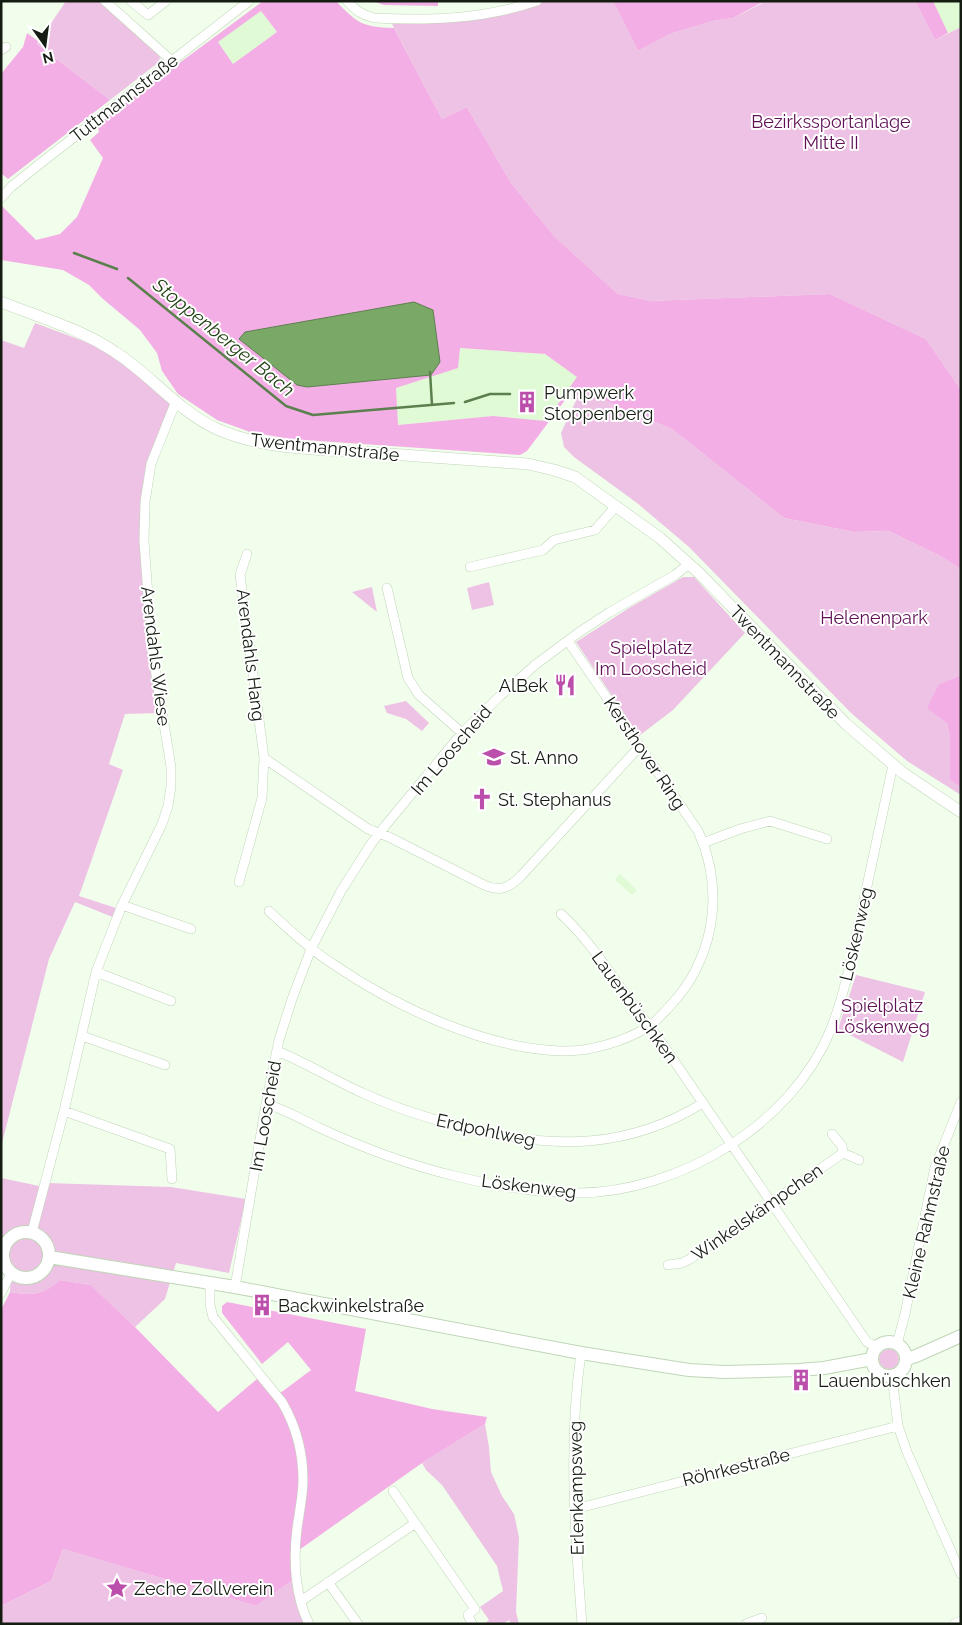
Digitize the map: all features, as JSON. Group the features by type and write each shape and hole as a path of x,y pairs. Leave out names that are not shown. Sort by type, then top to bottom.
{"main road":[{"path":"32,1232 40,1236 45,1242 49,1257 44,1268 33,1277 20,1277 11,1273 3,1261 2,1248 12,1235 32,1232"},
{"path":"49,1257 235,1288 581,1353 688,1370 724,1372 799,1370 824,1368 872,1359"},
{"path":"906,1359 961,1336"},
{"path":"886,1342 897,1344 903,1350 906,1359 903,1369 892,1376 885,1376 873,1366 874,1351 886,1342"}],"street":[{"path":"105,1 172,61"},
{"path":"131,1 148,15 166,1"},
{"name":"Tuttmannstraße","path":"1,198 37,166 248,1"},
{"path":"347,1 364,16 403,19 451,19 496,12 537,1"},
{"name":"Twentmannstraße","path":"1,302 74,331 114,351 198,418 242,439 270,444 542,466 575,477 660,538 689,564 846,724 893,765 961,812"},
{"name":"Arendahls Wiese","path":"32,1232 64,1111 96,972 122,905 162,824 168,806 172,767 152,650 144,541 145,502 151,464 176,402"},
{"path":"470,567 544,550 554,540 595,530 616,506"},
{"name":"Arendahls Hang","path":"239,882 262,798 264,758 240,575 247,554"},
{"name":"Im Looscheid","path":"235,1288 266,1104 277,1051 292,999 311,949 341,891 379,833 462,733 517,681 568,641 610,612 675,575 689,564"},
{"path":"387,588 408,678 419,695 462,733"},
{"name":"Kersthover Ring","path":"311,949 353,977 396,1002 461,1029 504,1042 543,1049 562,1051 582,1050 617,1040 649,1027 676,1000 702,960 710,936 714,895 712,877 703,843 685,811 568,641"},
{"path":"264,758 368,829 493,889 508,887 521,876 640,746"},
{"name":"Löskenweg","path":"266,1104 280,1108 320,1128 366,1147 426,1168 503,1186 554,1192 602,1192 643,1184 687,1169 732,1145 758,1125 790,1092 814,1061 830,1029 848,976 893,765"},
{"path":"703,843 740,829 770,822 827,839"},
{"path":"122,905 191,929"},
{"path":"269,911 311,949"},
{"name":"Lauenbüschken","path":"561,914 590,946 649,1027 867,1342 877,1347"},
{"path":"96,972 171,1001"},
{"path":"82,1036 165,1065"},
{"name":"Erdpohlweg","path":"277,1051 355,1090 412,1112 485,1132 536,1141 567,1143 613,1138 656,1126 676,1118 703,1103"},
{"name":"Kleine Rahmstraße","path":"897,1344 905,1314 935,1167 961,1102"},
{"path":"64,1111 170,1149 172,1179"},
{"path":"832,1134 842,1146 843,1153 859,1160"},
{"name":"Winkelskämpchen","path":"668,1265 682,1263 690,1259 843,1153"},
{"path":"1,1293 11,1273"},
{"path":"210,1284 210,1305 213,1317 282,1402 299,1442 303,1481 295,1543 295,1568 301,1601 309,1624"},
{"name":"Erlenkampsweg","path":"581,1353 573,1433 575,1509 582,1624"},
{"path":"892,1376 898,1426 907,1452 961,1574"},
{"name":"Röhrkestraße","path":"575,1509 898,1426"},
{"path":"393,1491 414,1524 475,1609 468,1615 472,1624"},
{"path":"301,1601 414,1524"},
{"path":"328,1582 358,1624"},
{"path":"746,1624 762,1618"},
{"path":"954,1624 961,1621"}],"shaded area":[{"path":"263,1 336,1 355,19 367,25 394,28 442,119 467,107 511,183 555,237 618,294 651,301 830,294 926,339 961,390 961,569 940,556 889,531 854,532 784,518 672,429 625,410 584,390 578,396 571,392 527,451 520,455 290,439 250,432 217,420 178,394 162,371 157,353 140,330 89,285 63,270 1,260 1,205 36,240 60,234 77,217 103,158 90,140 99,132 97,124","holes":["261,11 277,32 233,64 218,42","460,348 545,354 577,377 546,421 493,416 398,425 396,388 458,368"]},
{"path":"372,1 438,1 438,6 384,5"},
{"path":"613,1 762,1 733,18 713,21 670,34 638,51"},
{"path":"915,1 933,1 948,33 935,40"},
{"path":"933,1 961,1 961,27 948,33"},
{"path":"261,11 277,32 233,64 218,42"},
{"path":"27,33 38,41 37,44 110,100 8,179 1,173 1,74 23,47"},
{"path":"414,302 433,310 440,362 431,375 307,387 297,385 239,339 245,332"},
{"path":"460,348 545,354 578,377 546,421 493,416 397,425 396,388 458,368"},
{"path":"961,675 961,788 950,780 950,737 947,723 927,708 939,684"},
{"path":"620,874 637,890 632,895 615,880"},
{"path":"60,1280 91,1285 218,1412 257,1379 272,1397 311,1370 288,1342 262,1364 222,1313 222,1306 227,1302 366,1329 355,1391 432,1409 487,1417 485,1424 422,1463 292,1555 293,1580 256,1606 63,1549 51,1581 1,1606 1,1310 10,1292 37,1293 48,1289"}],"green space":[{"path":"66,1 98,1 160,56 159,62 110,100 37,44"},
{"name":"Bezirkssportanlage Mitte II","path":"541,1 613,1 638,51 670,34 713,21 733,18 761,4 762,1 915,1 935,40 961,27 961,390 926,339 830,294 651,301 618,294 555,237 511,183 467,107 442,119 390,20 463,19"},
{"path":"35,323 97,346 118,359 173,403 143,502 161,713 125,714 109,764 123,770 79,896 119,909 115,918 75,902 49,959 1,1147 1,340 24,348"},
{"name":"Helenenpark","path":"584,390 625,410 672,429 784,518 854,532 889,531 940,556 961,569 961,675 939,684 950,737 950,780 961,788 961,795 907,761 851,713 689,547 637,503 574,457 564,447 561,433 578,396"},
{"name":"Spielplatz Im Looscheid","path":"683,577 694,577 745,633 673,710 639,736 576,642 629,608"},
{"path":"489,582 494,605 472,610 467,588"},
{"path":"372,587 377,612 352,592"},
{"path":"406,701 429,723 422,731 406,719 387,713 384,706"},
{"name":"Spielplatz Löskenweg","path":"856,975 925,992 903,1062 838,1029"},
{"path":"1,1178 44,1187 47,1183 171,1187 246,1199 229,1273 176,1263 165,1299 135,1327 91,1285 60,1280 48,1289 37,1293 10,1292 11,1273 3,1260"},
{"path":"885,1349 893,1349 899,1355 899,1363 893,1369 885,1369 879,1363 879,1355"},
{"path":"485,1424 491,1472 502,1496 514,1514 519,1537 516,1612 519,1624 511,1624 509,1620 503,1624 484,1624 489,1620 480,1607 503,1591 497,1566 442,1485 426,1470 422,1463"},
{"name":"Zeche Zollverein","path":"63,1549 256,1606 293,1580 308,1624 1,1624 1,1606 51,1581"}],"waterway":[{"name":"Stoppenberger Bach","path":"74,253 117,269"},
{"name":"Stoppenberger Bach","path":"128,278 286,406 313,415 454,403"},
{"path":"430,372 432,405"},
{"name":"Stoppenberger Bach","path":"465,402 490,394 510,394"}],"place":[{"name":"Pumpwerk Stoppenberg","path":"527,402"},
{"name":"AlBek","path":"565,685"},
{"name":"St. Anno","path":"494,757"},
{"name":"St. Stephanus","path":"482,799"},
{"name":"Backwinkelstraße","path":"262,1305"},
{"name":"Lauenbüschken","path":"801,1380"},
{"name":"Zeche Zollverein","path":"117,1588"}]}
